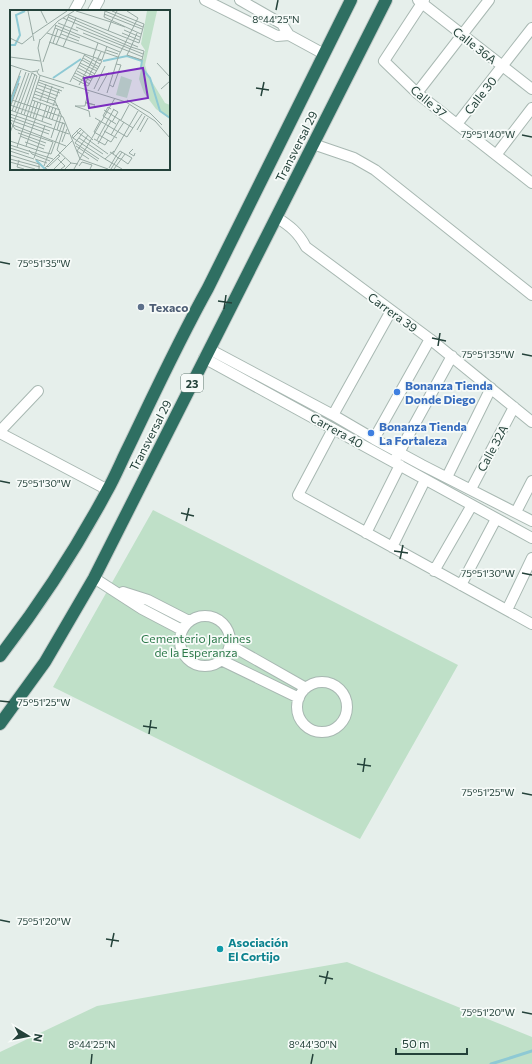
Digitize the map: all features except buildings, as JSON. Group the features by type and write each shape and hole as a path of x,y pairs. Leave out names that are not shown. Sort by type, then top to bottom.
{"highway":[{"name":"Transversal 29","path":"0,656 30,617 62,568 85,532 108,490 183,333 208,288 351,0"},
{"name":"Transversal 29","path":"0,724 45,662 94,578 386,0"}],"street":[{"path":"75,10 80,0"},
{"path":"94,10 99,0"},
{"path":"205,0 277,36 289,35"},
{"path":"240,0 282,24 289,35 324,54"},
{"path":"417,93 489,0"},
{"name":"Calle 36A","path":"421,1 532,89"},
{"name":"Calle 37","path":"421,1 384,61 417,93 532,183"},
{"name":"Calle 30","path":"457,124 532,28"},
{"path":"496,155 532,108"},
{"path":"312,144 354,158 375,170 532,295"},
{"name":"Carrera 39","path":"276,217 301,236 306,247 452,356 532,422"},
{"path":"333,415 391,311"},
{"path":"374,439 430,339"},
{"name":"Carrera 40","path":"207,353 333,415 374,439 398,460 425,480 532,538"},
{"name":"Carrera 40","path":"207,353 333,429 398,460 448,477 532,521"},
{"path":"366,533 398,460 452,356"},
{"path":"448,477 491,388"},
{"path":"38,391 0,432 108,490"},
{"name":"Calle 32A","path":"471,489 514,407"},
{"path":"333,429 298,495 434,571 532,623"},
{"path":"392,547 425,480"},
{"path":"516,512 532,481"},
{"path":"434,571 472,506"},
{"path":"461,585 496,519"},
{"path":"507,610 532,558"},
{"path":"94,578 110,588 145,604 189,621"},
{"path":"145,604 182,630"},
{"path":"206,615 218,619 226,627 230,639 230,645 228,651 221,660 210,666 204,666 187,659 181,648 180,636 182,630 189,621 206,615"},
{"path":"230,645 306,688"},
{"path":"244,672 252,657"},
{"path":"221,660 299,698"},
{"path":"323,682 329,683 340,689 346,699 348,705 346,717 334,730 328,732 316,732 310,730 301,722 297,710 299,698 306,688 311,685 323,682"}],"green space":[{"name":"Cementerio Jardines de la Esperanza","path":"153,510 458,665 360,839 53,687"},
{"path":"347,962 532,1037 532,1064 0,1064 0,1052 97,1006"}],"waterway":[{"path":"491,1064 532,1051"}],"place":[{"name":"Texaco","path":"141,307"},
{"name":"Bonanza Tienda Donde Diego","path":"397,392"},
{"name":"Bonanza Tienda La Fortaleza","path":"371,433"},
{"name":"Asociación El Cortijo","path":"220,949"}]}
